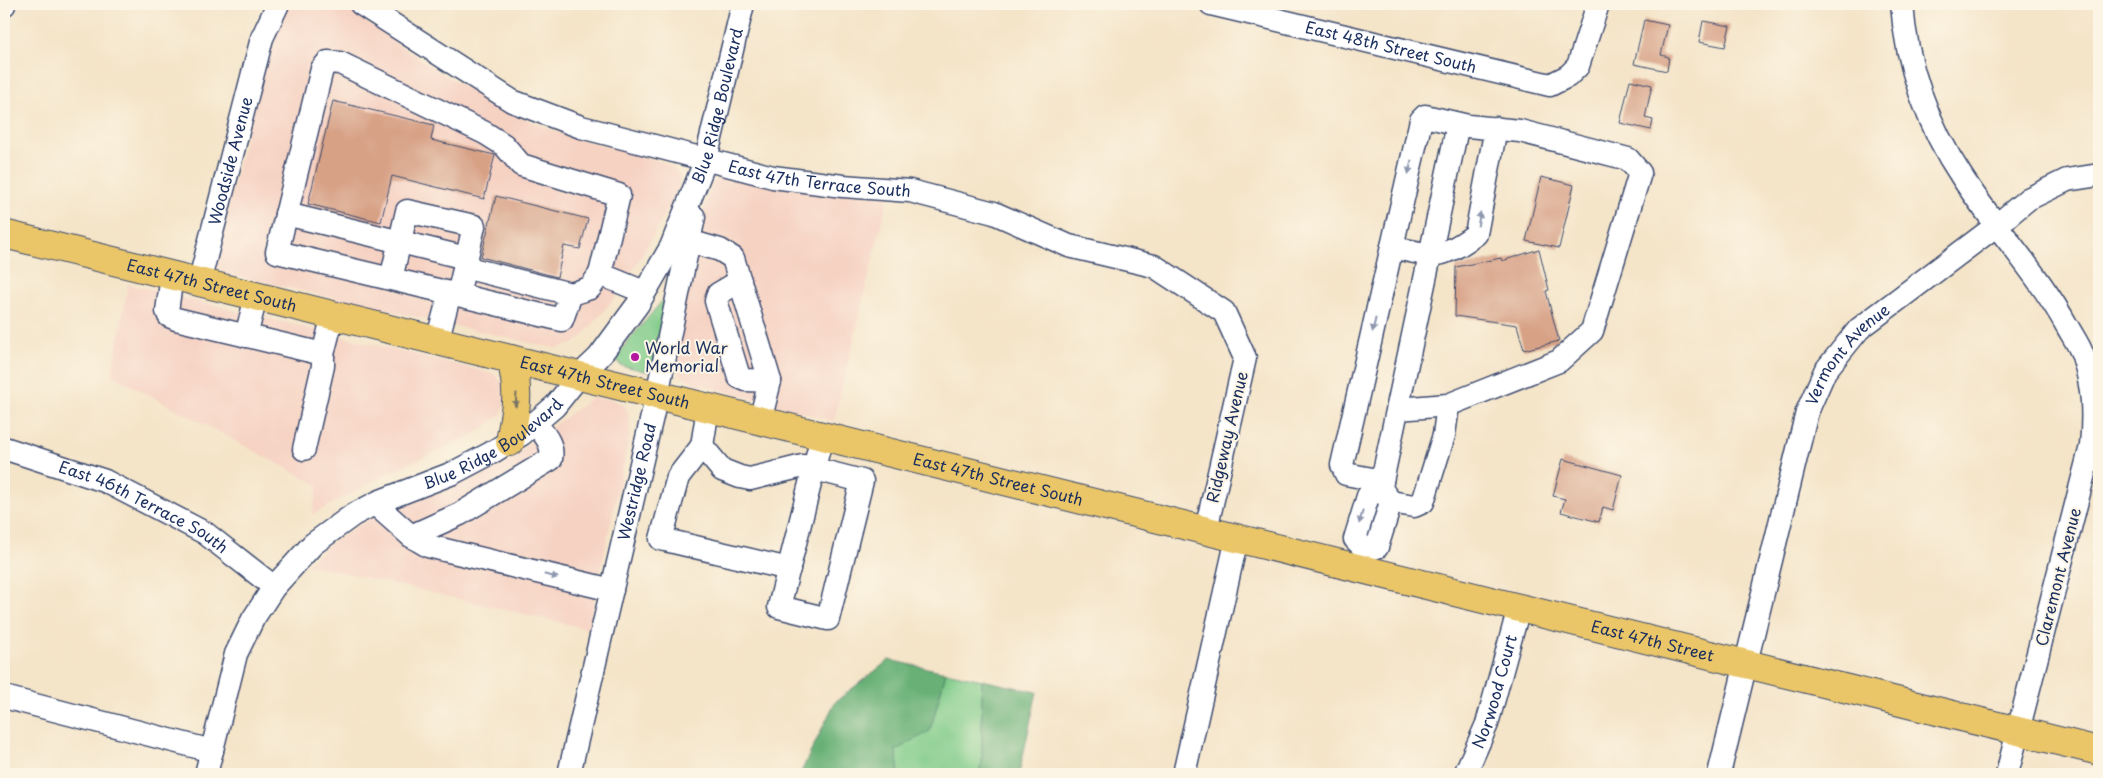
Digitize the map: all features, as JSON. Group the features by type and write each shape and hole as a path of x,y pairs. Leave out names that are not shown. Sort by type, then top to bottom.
{"main road":[{"name":"East 47th Street South","path":"4,234 1206,530"},
{"path":"510,442 516,406 517,384 511,359"},
{"name":"East 47th Street","path":"1206,530 1237,538 1363,559 1519,608 2099,751"}],"street":[{"name":"Woodside Avenue","path":"199,282 262,38 278,4"},
{"name":"East 47th Terrace South","path":"361,4 512,101 581,127 773,177 843,186 910,191 994,213 1069,246 1154,266"},
{"name":"Blue Ridge Boulevard","path":"206,774 236,654 253,619 274,587 314,544 353,515 375,504 453,473 510,442 555,406 579,376 599,357 644,292 670,247 706,159 744,4"},
{"name":"East 48th Street South","path":"1211,4 1550,85 1568,76 1578,66 1598,4"},
{"path":"1902,4 1904,31 1916,83 1936,131 1961,176 1997,225"},
{"path":"286,214 400,242 571,294 590,288 600,274 619,195 521,165 504,145 484,133 340,63 328,62 322,69 286,214 277,252 562,320 571,294"},
{"path":"1398,409 1448,405 1559,361 1592,331 1640,173 1628,159 1520,131 1458,124 1426,116 1421,120 1342,465 1346,474 1414,506 1423,502 1444,435 1448,405"},
{"path":"1385,491 1398,409 1458,124"},
{"path":"1392,247 1431,256 1456,250 1476,234 1496,128"},
{"name":"Westridge Road","path":"569,774 657,395 706,159"},
{"name":"Vermont Avenue","path":"1719,774 1807,412 1825,370 1859,329 1997,225 2028,199 2067,180 2099,175"},
{"path":"391,279 407,211 474,226 465,263 437,341"},
{"name":"Claremont Avenue","path":"1997,225 2057,308 2082,354 2094,412 2095,447 2007,774"},
{"path":"689,241 720,250 732,258 740,281 718,294 716,301 739,376 746,380 770,381 760,421"},
{"name":"Ridgeway Avenue","path":"1154,266 1224,312 1244,358 1206,530"},
{"path":"600,274 644,292"},
{"path":"172,276 167,311 169,316 323,354"},
{"path":"246,336 256,297"},
{"path":"304,449 323,366 323,354 333,316"},
{"path":"708,408 702,446 678,477 661,539 789,569"},
{"path":"411,536 460,514 551,459 552,450 550,443 535,423"},
{"path":"702,446 722,470 740,477 750,479 803,466 824,472 862,481 828,619 779,607 789,569 824,472 832,438"},
{"name":"East 46th Terrace South","path":"4,448 105,481 205,532 274,587"},
{"path":"406,491 411,536"},
{"path":"1363,559 1355,539 1368,496 1385,491"},
{"path":"375,504 411,536 428,546 503,566 612,590"},
{"path":"1184,774 1237,538"},
{"name":"Norwood Court","path":"1465,774 1487,724 1519,608"},
{"path":"4,697 212,751"}],"shaded area":[{"path":"287,4 340,4 441,73 514,115 565,135 665,163 674,168 680,177 678,189 647,247 618,294 583,336 573,344 557,348 540,345 224,273 217,267 216,254 267,52"},
{"path":"726,175 888,197 834,421 697,384 682,376 674,366 691,261 708,196 712,183"},
{"path":"128,284 494,374 507,387 502,414 478,432 386,474 312,515 318,485 112,375"},
{"path":"592,398 610,399 624,405 629,415 630,434 588,629 307,564 334,540 386,509 450,488 509,457"}],"green space":[{"path":"662,301 667,302 665,321 657,338 654,371 645,371 620,365 617,359 620,351"},
{"path":"889,660 946,672 930,731 896,750 899,774 800,774 835,702"},
{"path":"946,672 982,680 982,763 978,774 899,774 896,750 930,730"},
{"path":"982,680 1037,692 1019,774 978,774 982,763"}],"building":[{"path":"1644,20 1668,25 1661,55 1669,57 1667,71 1634,64"},
{"path":"1703,21 1730,26 1725,47 1699,42"},
{"path":"1630,80 1652,85 1645,118 1653,120 1651,130 1620,123"},
{"path":"333,101 434,125 431,140 495,155 484,199 392,176 381,222 308,204"},
{"path":"1541,177 1574,185 1559,248 1526,241"},
{"path":"496,196 588,219 580,249 564,246 557,277 481,257"},
{"path":"1539,249 1549,290 1546,291 1559,341 1524,350 1517,325 1455,316 1456,267 1501,258 1502,261"},
{"path":"1563,459 1622,475 1613,510 1603,507 1599,522 1561,512 1565,499 1553,496"}],"place":[{"name":"World War Memorial","path":"635,357"}]}
